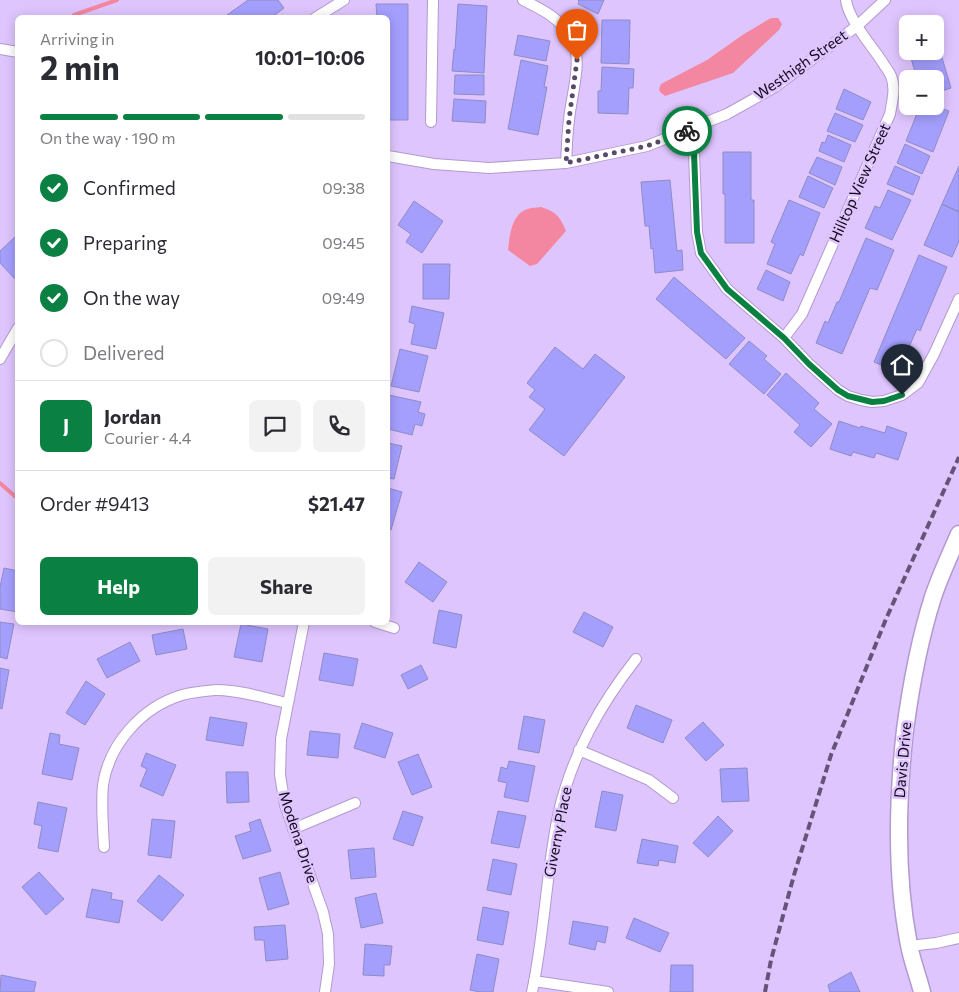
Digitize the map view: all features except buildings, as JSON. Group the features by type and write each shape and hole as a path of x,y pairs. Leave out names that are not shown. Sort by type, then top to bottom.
{"main road":[{"name":"Davis Drive","path":"922,992 909,946 903,910 899,866 898,818 901,769 908,710 918,654 934,596 959,534"}],"street":[{"path":"320,15 344,0"},
{"path":"431,122 433,0"},
{"path":"523,0 543,10 560,22 572,38 577,60 569,120 566,163"},
{"name":"Hilltop View Street","path":"784,338 802,314 819,277 890,114 894,94 891,76 857,26 846,6 846,0"},
{"name":"Westhigh Street","path":"390,156 434,164 489,168 566,163 647,146 726,114 775,88 857,26 885,0"},
{"path":"0,49 15,52"},
{"path":"688,130 694,153 697,232 701,253 727,289 784,338 838,390 848,396 872,402 884,401 902,395 918,383 934,354 959,299"},
{"path":"0,359 15,333"},
{"name":"Modena Drive","path":"303,625 281,739 280,775 284,805 323,912 328,934 329,964 325,992"},
{"path":"384,625 394,628"},
{"name":"Giverny Place","path":"533,987 559,813 567,783 579,750 599,711 636,659"},
{"path":"104,847 103,785 108,766 115,749 126,733 145,714 164,702 199,691 232,691 287,703"},
{"path":"579,750 649,780 673,798"},
{"path":"293,829 355,803"},
{"path":"909,946 959,938"},
{"path":"533,987 608,992"}],"shaded area":[{"path":"771,18 778,18 782,24 779,30 733,73 665,96 660,92 661,84 707,60"},
{"path":"541,207 557,215 566,231 537,264 530,266 508,250 512,226 518,215 522,212 531,208"}],"waterway":[{"path":"74,15 117,0"},
{"path":"0,483 15,496"}],"railway":[{"path":"765,992 771,960 794,875 831,755 886,619 959,457"}],"way so far":[{"path":"577,60 569,120 566,163 647,146 687,131"}],"route":[{"path":"687,131 694,153 697,232 701,253 727,289 784,338 838,390 848,396 872,402 884,401 902,395"}]}
